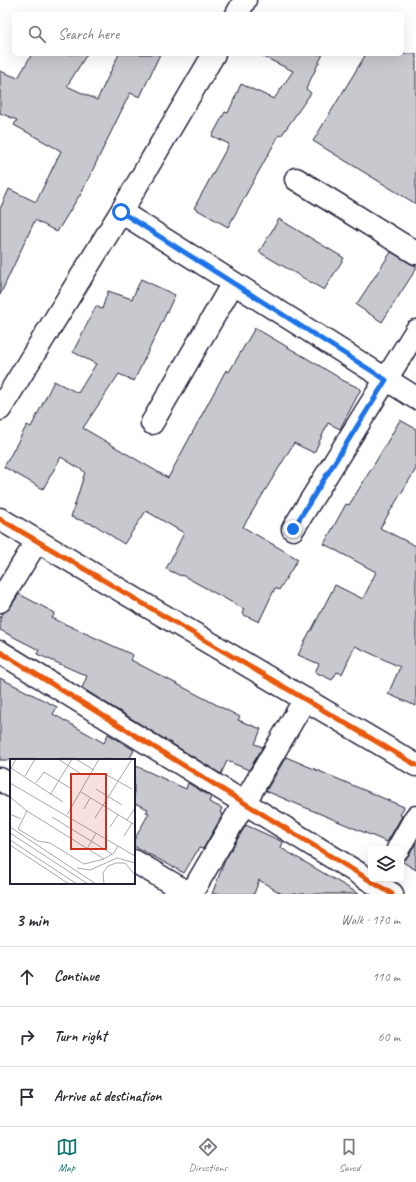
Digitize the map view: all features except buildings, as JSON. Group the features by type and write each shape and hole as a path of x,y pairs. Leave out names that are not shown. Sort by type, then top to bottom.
{"street":[{"path":"238,12 246,0"},
{"path":"0,409 121,212 213,56"},
{"path":"296,179 416,253"},
{"path":"121,212 416,398"},
{"path":"152,423 233,283"},
{"path":"293,529 416,331"},
{"path":"0,519 416,765"},
{"path":"0,601 37,541"},
{"path":"0,652 244,803 384,886"},
{"path":"135,862 190,894 305,699"},
{"path":"0,779 10,785"},
{"path":"400,846 416,817"}],"cycle path":[{"path":"0,519 416,765"},
{"path":"0,652 392,894"}],"route":[{"path":"121,212 386,380 293,529"}]}
